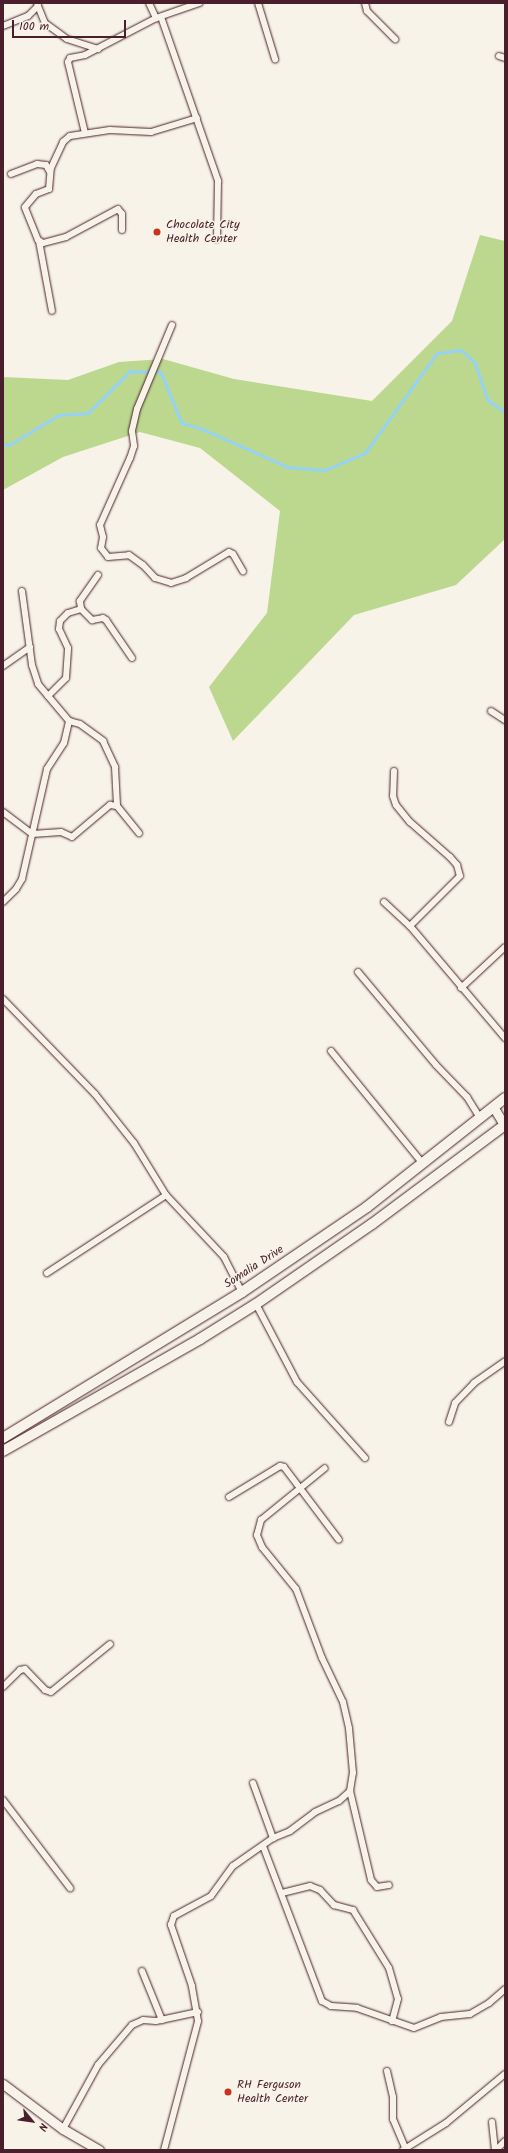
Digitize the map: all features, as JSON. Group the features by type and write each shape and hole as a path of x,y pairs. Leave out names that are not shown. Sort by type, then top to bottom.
{"main road":[{"name":"Somalia Drive","path":"3,1438 242,1292 367,1207 505,1098"},
{"path":"3,1451 194,1343 256,1304 372,1224 505,1125 494,1108"},
{"path":"3,2084 62,2129 99,2150"}],"street":[{"path":"149,3 159,17 197,118 218,180 217,239"},
{"path":"85,132 68,62 74,56 86,55 159,17 199,3"},
{"path":"258,3 275,59"},
{"path":"365,3 367,11 395,39"},
{"path":"3,26 28,16 37,5 45,23 67,39 98,49"},
{"path":"52,311 39,241 25,207 36,194 49,189 50,172 63,142 70,136 85,132 110,130 151,132 197,118"},
{"path":"11,174 37,164 46,165 50,172"},
{"path":"39,241 47,243 66,237 118,209 122,214 122,230"},
{"path":"172,325 137,409 132,431 134,446 130,458 100,525 103,531 102,551 108,557 129,555 143,565 155,578 171,583 186,578 229,552 233,554 243,572"},
{"path":"98,575 80,601 81,610 92,620 103,618 106,620 132,658"},
{"path":"22,591 30,647 38,684 69,721 80,724 103,741 115,767 117,806 139,833"},
{"path":"48,696 66,678 68,648 59,629 60,621 68,612 81,610"},
{"path":"3,666 30,647"},
{"path":"491,711 505,720"},
{"path":"3,902 16,889 22,879 47,769 64,743 69,721"},
{"path":"394,772 393,796 396,805 410,822 450,857 457,865 460,876 410,926"},
{"path":"3,812 32,834 61,832 72,837 110,805 117,806"},
{"path":"384,902 410,926 461,988 505,1038"},
{"path":"461,988 505,947"},
{"path":"358,972 436,1065 467,1097 480,1119"},
{"path":"3,999 95,1094 134,1143 166,1195 224,1257 242,1292"},
{"path":"331,1051 423,1164"},
{"path":"47,1273 166,1195"},
{"path":"256,1304 297,1382 365,1458"},
{"path":"449,1422 455,1403 474,1384 505,1360"},
{"path":"230,1497 280,1466 286,1468 339,1540"},
{"path":"325,1468 261,1520 257,1535 262,1547 296,1589 322,1658 343,1702 349,1728 353,1773 350,1791 371,1880 377,1888 389,1885"},
{"path":"3,1687 20,1670 25,1669 45,1690 51,1692 110,1644"},
{"path":"253,1782 273,1838"},
{"path":"164,2150 198,2021 198,2012 192,1986 171,1925 174,1916 207,1900 232,1866 273,1838 290,1831 315,1812 340,1801 350,1791"},
{"path":"3,1800 70,1888"},
{"path":"263,1846 322,2001 331,2006 357,2008 414,2028 441,2017 470,2014 490,2003 505,1989"},
{"path":"282,1893 310,1886 320,1890 334,1906 353,1910 389,1968 398,1999 392,2020"},
{"path":"142,1971 162,2020"},
{"path":"62,2129 98,2065 132,2025 143,2020 162,2020 198,2012"},
{"path":"387,2071 393,2097 393,2120 405,2149 446,2123 505,2074"},
{"path":"492,2122 496,2150"},
{"path":"496,2150 505,2141"}],"green space":[{"path":"480,235 505,241 505,539 456,585 354,615 233,741 209,687 267,613 280,511 200,448 140,432 63,457 3,490 3,377 68,380 119,362 163,359 234,379 372,401 452,321"}],"waterway":[{"path":"3,444 9,445 59,415 88,413 130,371 161,372 182,423 200,428 288,467 325,470 365,453 437,353 461,350 475,362 488,400 505,412"}],"place":[{"name":"Chocolate City Health Center","path":"157,232"},
{"name":"RH Ferguson Health Center","path":"228,2092"}]}
